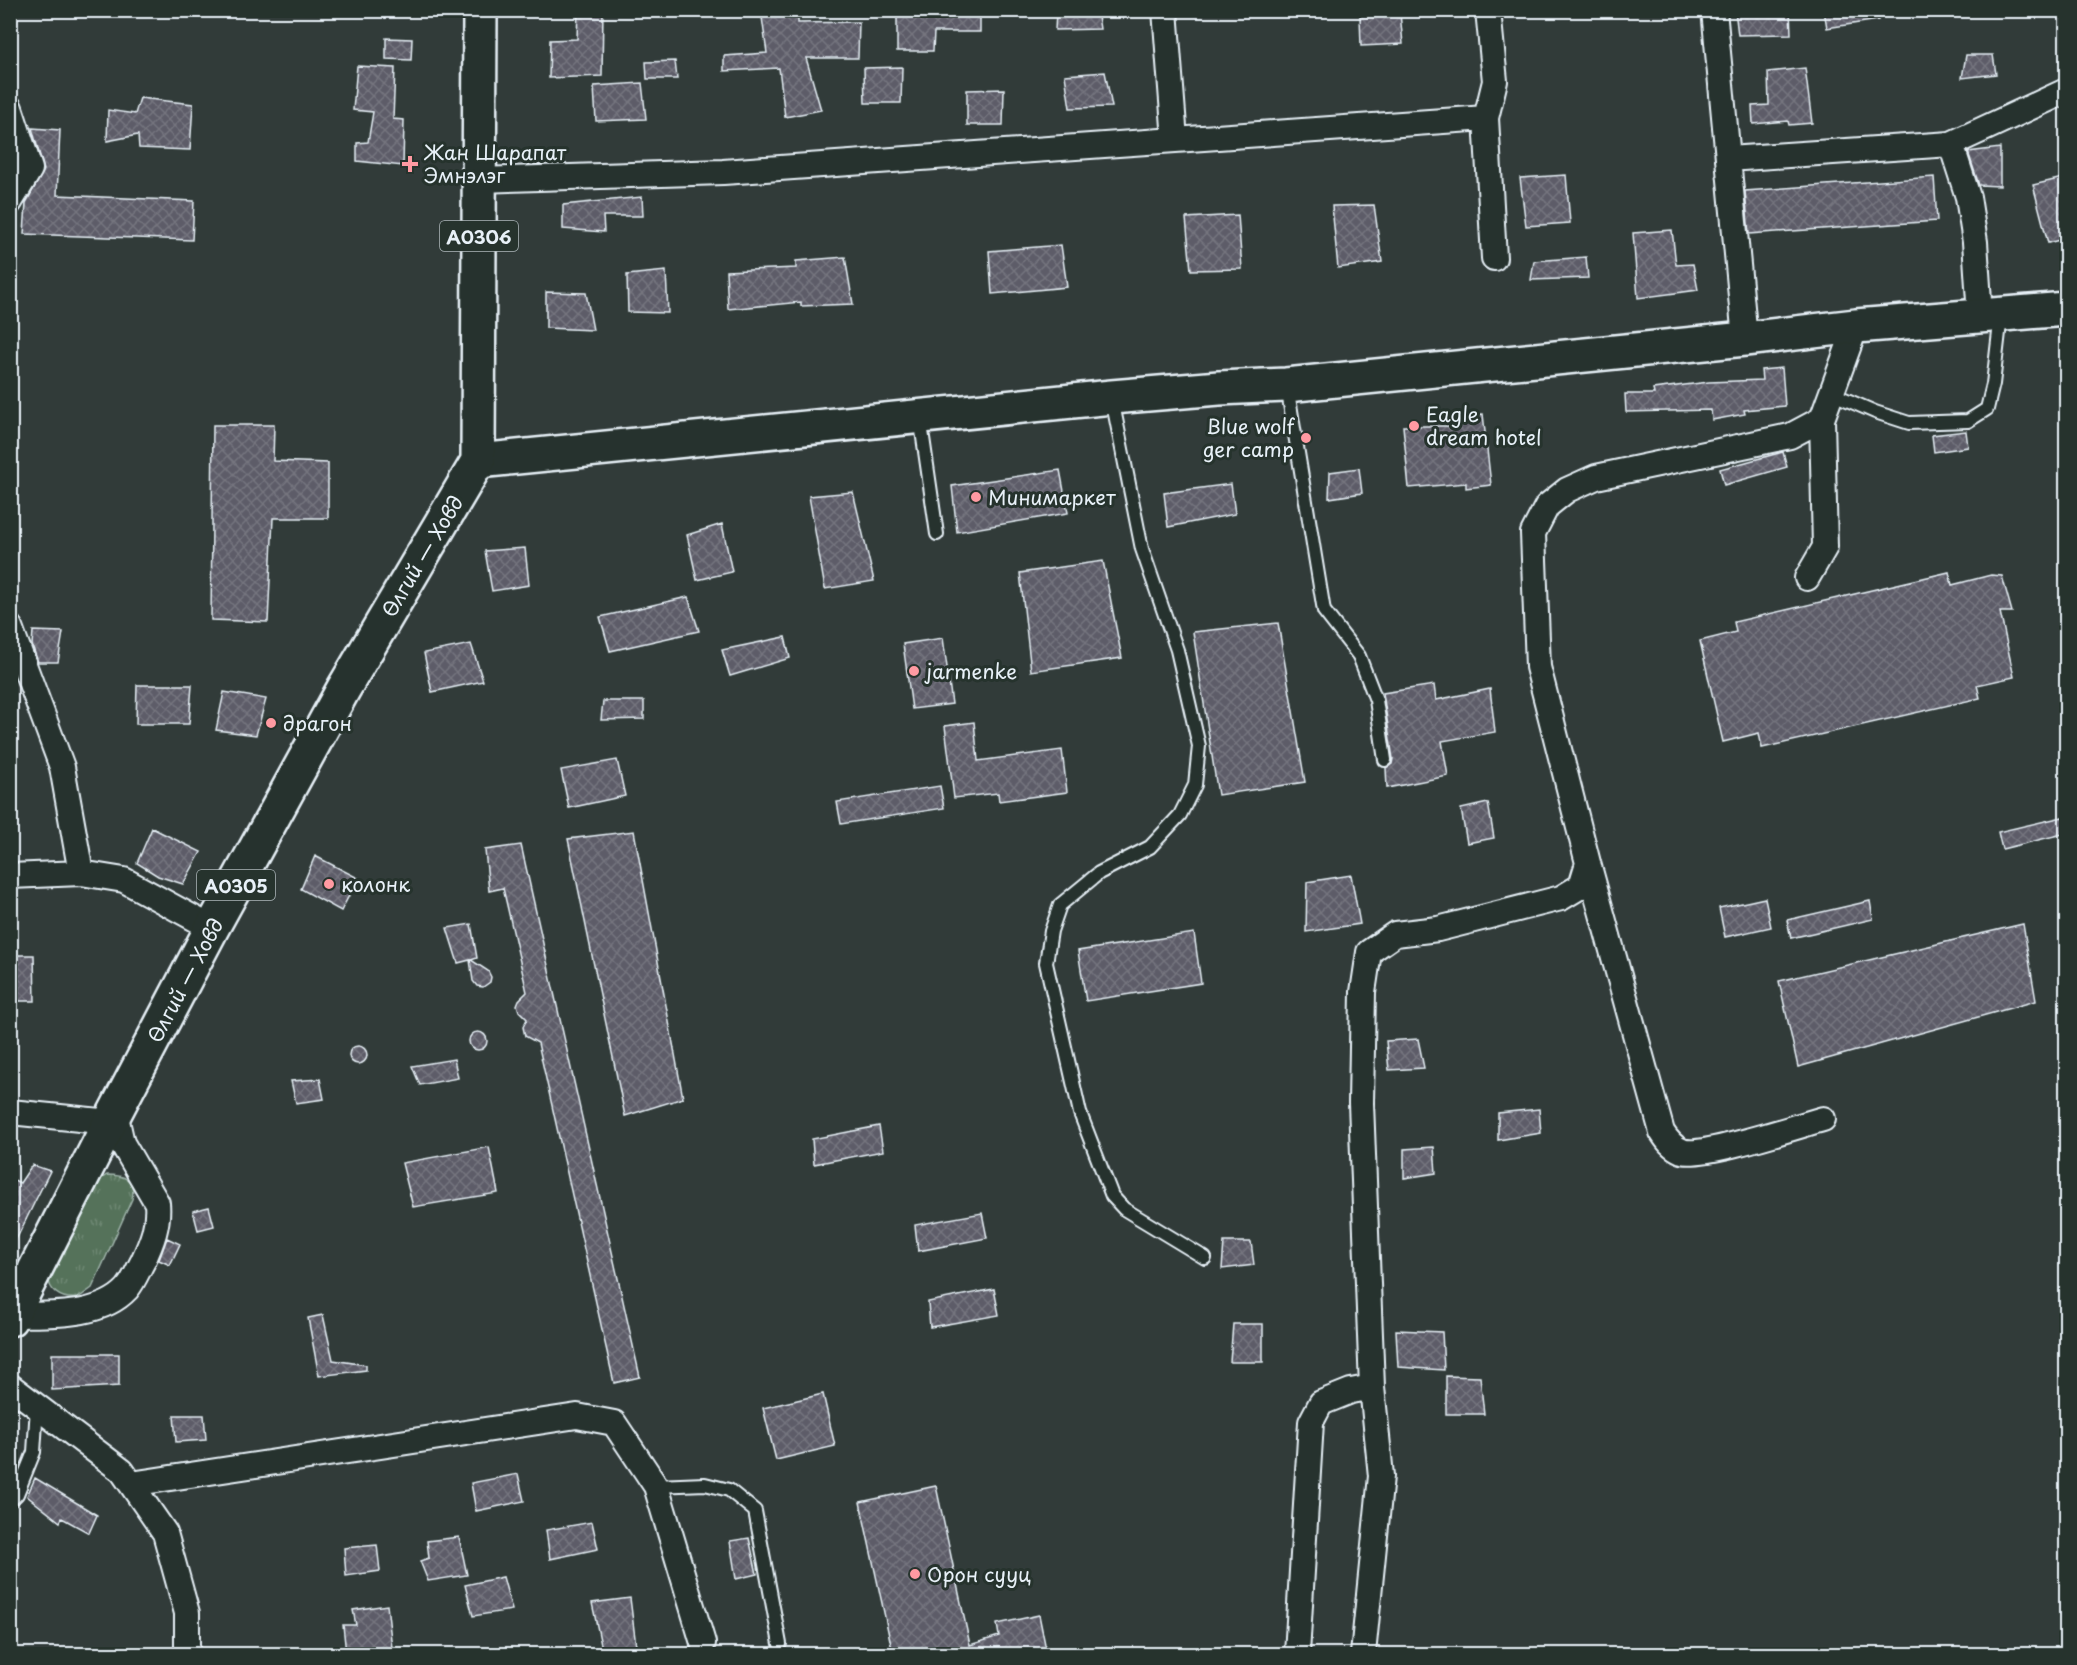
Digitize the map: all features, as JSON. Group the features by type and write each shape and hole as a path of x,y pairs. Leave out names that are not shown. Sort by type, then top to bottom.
{"main road":[{"name":"A0306","path":"478,461 480,10"},
{"path":"478,461 1219,387 1286,385 1856,326 2067,309"},
{"name":"Өлгий — Ховд","path":"12,1317 21,1276 112,1117 212,928 344,688 478,461"}],"street":[{"path":"1165,10 1175,140"},
{"path":"1488,10 1495,81 1486,118 1494,258"},
{"path":"1714,10 1745,339"},
{"path":"1728,159 1951,144 2067,91"},
{"path":"10,108 30,169 10,202"},
{"path":"480,180 723,172 1486,118"},
{"path":"1951,144 1968,197 1990,315"},
{"path":"1807,578 1825,547 1822,419 1856,326"},
{"path":"1822,419 1790,436 1596,477 1567,490 1547,506 1533,532 1538,667 1588,863 1662,1132 1668,1143 1683,1151 1705,1152 1823,1119"},
{"path":"10,627 62,766 81,873"},
{"path":"1364,1654 1381,1476 1372,1387 1361,1102 1363,992 1369,952 1395,934 1438,929 1561,898 1581,886 1588,863"},
{"path":"10,876 81,873 124,880 212,928"},
{"path":"10,1112 112,1117 122,1143 157,1203 158,1214 153,1240 138,1271 128,1288 111,1303 59,1313 12,1317"},
{"path":"10,1386 122,1471 165,1533 187,1613 187,1654"},
{"path":"1297,1654 1311,1422 1321,1402 1351,1390 1372,1387"},
{"path":"131,1484 577,1416 614,1423 656,1486 703,1643"}],"lane":[{"path":"1831,393 1875,412 1909,423 1968,421 1987,409 1993,384 1990,315"},
{"path":"1286,385 1324,611 1359,656 1377,700 1386,760"},
{"path":"1112,398 1142,549 1177,650 1199,746 1195,785 1180,815 1150,847 1099,873 1060,905 1052,931 1047,963 1080,1113 1113,1196 1124,1209 1205,1258"},
{"path":"920,416 938,534"},
{"path":"10,1501 17,1494 34,1452 37,1406"},
{"path":"656,1486 705,1484 729,1490 755,1511 780,1644"}],"green space":[{"path":"107,1175 123,1177 127,1180 132,1187 132,1199 92,1288 78,1298 61,1296 52,1289 49,1272 101,1179"}],"building":[{"path":"578,10 603,10 602,76 549,78 550,40 577,39"},
{"path":"761,10 798,10 798,23 859,22 858,58 806,58 821,110 785,117 779,68 724,71 724,56 767,53"},
{"path":"943,10 980,10 980,32 934,32 933,51 897,51 897,16 944,15"},
{"path":"1082,10 1097,10 1100,29 1055,30 1056,13 1082,14"},
{"path":"1735,10 1790,10 1791,34 1738,35"},
{"path":"1824,10 1878,10 1878,20 1827,28"},
{"path":"1400,13 1403,44 1361,46 1360,16"},
{"path":"386,38 412,39 411,60 386,59"},
{"path":"1966,55 1993,55 1996,74 1962,78"},
{"path":"675,61 677,79 647,79 646,62"},
{"path":"357,66 395,68 393,119 404,120 403,166 357,161 357,143 368,142 373,112 353,110"},
{"path":"902,67 901,103 865,103 864,68"},
{"path":"1805,68 1812,123 1789,125 1788,121 1753,124 1752,106 1769,105 1768,72"},
{"path":"1105,72 1112,107 1070,108 1065,75"},
{"path":"642,83 646,119 596,121 594,86"},
{"path":"1004,89 1003,125 967,125 967,90"},
{"path":"140,98 193,104 190,150 139,148 138,135 107,141 108,110 135,114"},
{"path":"32,128 60,130 57,195 194,201 192,240 24,234 26,203 44,170"},
{"path":"2000,148 2000,186 1979,185 1968,152"},
{"path":"1566,175 1570,223 1526,226 1520,178"},
{"path":"1934,177 1937,221 1749,234 1745,191"},
{"path":"2067,177 2067,238 2048,243 2033,185"},
{"path":"642,197 643,216 603,216 604,232 563,229 563,205"},
{"path":"1374,205 1382,262 1338,268 1332,206"},
{"path":"1238,215 1242,269 1191,270 1186,218"},
{"path":"1672,230 1676,265 1693,264 1698,290 1638,298 1633,233"},
{"path":"1061,245 1067,287 992,294 989,251"},
{"path":"845,257 853,304 801,306 801,302 728,309 726,271 796,268 796,261"},
{"path":"1586,257 1588,278 1531,280 1534,261"},
{"path":"666,271 668,313 628,312 627,275"},
{"path":"546,292 586,293 593,330 546,328"},
{"path":"1782,368 1785,406 1744,410 1745,414 1712,420 1711,410 1626,412 1625,394 1654,394 1653,389 1709,382 1762,380 1761,370"},
{"path":"1483,414 1491,485 1466,488 1466,483 1409,488 1403,426 1461,426 1460,416"},
{"path":"213,425 274,425 273,461 328,463 328,518 273,518 268,622 211,620"},
{"path":"1966,431 1968,447 1934,452 1932,435"},
{"path":"1783,452 1787,467 1724,485 1720,469"},
{"path":"1359,468 1362,493 1329,498 1330,472"},
{"path":"1060,470 1068,513 957,532 952,486"},
{"path":"1231,484 1235,514 1168,527 1164,493"},
{"path":"853,492 874,581 825,589 809,496"},
{"path":"722,524 732,572 697,580 687,535"},
{"path":"525,548 529,585 492,591 485,551"},
{"path":"1103,561 1122,658 1031,671 1020,573"},
{"path":"1949,572 1952,585 1991,575 2002,576 2012,612 2000,612 2014,677 1977,685 1980,698 1762,748 1759,733 1723,742 1700,641 1736,632 1734,622"},
{"path":"688,597 699,631 610,651 600,617"},
{"path":"1278,623 1305,782 1218,795 1193,632"},
{"path":"33,631 63,632 58,662 38,662 32,645"},
{"path":"785,637 790,658 730,676 722,650"},
{"path":"943,638 952,704 912,709 903,644"},
{"path":"471,644 483,681 432,692 424,653"},
{"path":"137,685 192,685 189,724 136,724"},
{"path":"1434,685 1436,700 1490,689 1495,732 1442,741 1448,776 1387,788 1386,768 1392,764 1393,759 1383,693"},
{"path":"224,692 266,699 256,735 216,730"},
{"path":"603,701 644,701 644,719 601,720"},
{"path":"974,722 978,761 1062,750 1067,792 999,801 998,793 954,798 945,726"},
{"path":"617,760 625,796 569,808 561,770"},
{"path":"940,786 944,808 841,824 837,802"},
{"path":"1488,803 1494,838 1467,843 1461,809"},
{"path":"2067,816 2067,833 2002,849 1998,832"},
{"path":"152,828 201,852 183,884 158,876 137,863"},
{"path":"634,831 683,1098 625,1116 568,839"},
{"path":"521,845 640,1377 614,1383 538,1043 525,1036 523,1027 527,1019 519,1011 517,1005 527,992 503,888 489,891 485,850"},
{"name":"колонк","path":"315,856 358,878 341,911 301,889"},
{"path":"1351,875 1360,924 1306,932 1307,882"},
{"path":"1765,898 1771,927 1725,937 1719,908"},
{"path":"1870,901 1873,919 1791,938 1787,920"},
{"path":"471,924 477,958 471,960 488,971 491,977 490,982 483,987 477,986 473,981 470,960 458,963 447,928"},
{"path":"2023,924 2036,1001 1798,1067 1779,981"},
{"path":"1194,933 1201,983 1086,1001 1078,951"},
{"path":"10,955 34,955 35,1001 10,1001"},
{"path":"478,1032 484,1035 487,1041 484,1047 478,1050 472,1047 469,1041 472,1035"},
{"path":"1418,1039 1424,1068 1389,1070 1386,1041"},
{"path":"358,1046 364,1049 367,1055 364,1061 358,1064 352,1061 349,1055 352,1049"},
{"path":"454,1059 458,1078 420,1085 412,1066"},
{"path":"320,1079 324,1099 296,1103 291,1081"},
{"path":"1539,1109 1541,1133 1498,1140 1498,1113"},
{"path":"879,1126 883,1151 814,1164 812,1139"},
{"path":"489,1147 498,1193 413,1207 402,1163"},
{"path":"1434,1147 1436,1173 1404,1178 1404,1149"},
{"path":"32,1165 50,1171 10,1252 10,1178 20,1183"},
{"path":"209,1207 214,1226 198,1230 193,1211"},
{"path":"982,1213 987,1238 918,1251 915,1225"},
{"path":"167,1238 180,1244 170,1265 159,1260"},
{"path":"1224,1242 1251,1242 1254,1265 1222,1269"},
{"path":"994,1289 999,1315 930,1327 928,1302"},
{"path":"323,1315 333,1360 366,1365 366,1370 319,1376 308,1318"},
{"path":"1233,1324 1263,1324 1263,1362 1230,1362"},
{"path":"1396,1330 1442,1332 1444,1370 1398,1367"},
{"path":"52,1354 119,1354 119,1386 52,1390"},
{"path":"1446,1376 1480,1377 1484,1414 1446,1414"},
{"path":"823,1394 835,1446 776,1460 763,1408"},
{"path":"174,1415 204,1415 206,1440 176,1442"},
{"path":"518,1474 524,1501 476,1511 471,1483"},
{"path":"35,1478 97,1515 89,1533 62,1518 60,1522 27,1496"},
{"name":"Орон сууц","path":"936,1486 970,1645 999,1636 997,1624 1039,1615 1047,1654 893,1654 860,1502"},
{"path":"592,1522 598,1549 550,1559 546,1530"},
{"path":"459,1537 467,1575 428,1581 420,1561 429,1558 427,1541"},
{"path":"749,1538 757,1574 736,1579 730,1541"},
{"path":"377,1545 380,1571 346,1576 344,1548"},
{"path":"503,1577 512,1610 473,1616 465,1585"},
{"path":"630,1598 637,1654 603,1654 592,1603"},
{"path":"387,1605 392,1648 346,1653 343,1625 356,1625 353,1610"}],"place":[{"name":"Жан Шарапат Эмнэлэг","path":"410,164"},
{"name":"Eagle dream hotel","path":"1414,426"},
{"name":"Blue wolf ger camp","path":"1306,438"},
{"name":"Минимаркет","path":"976,497"},
{"name":"jarmenke","path":"914,671"},
{"name":"драгон","path":"271,723"},
{"name":"колонк","path":"329,884"},
{"name":"Орон сууц","path":"915,1574"}]}
